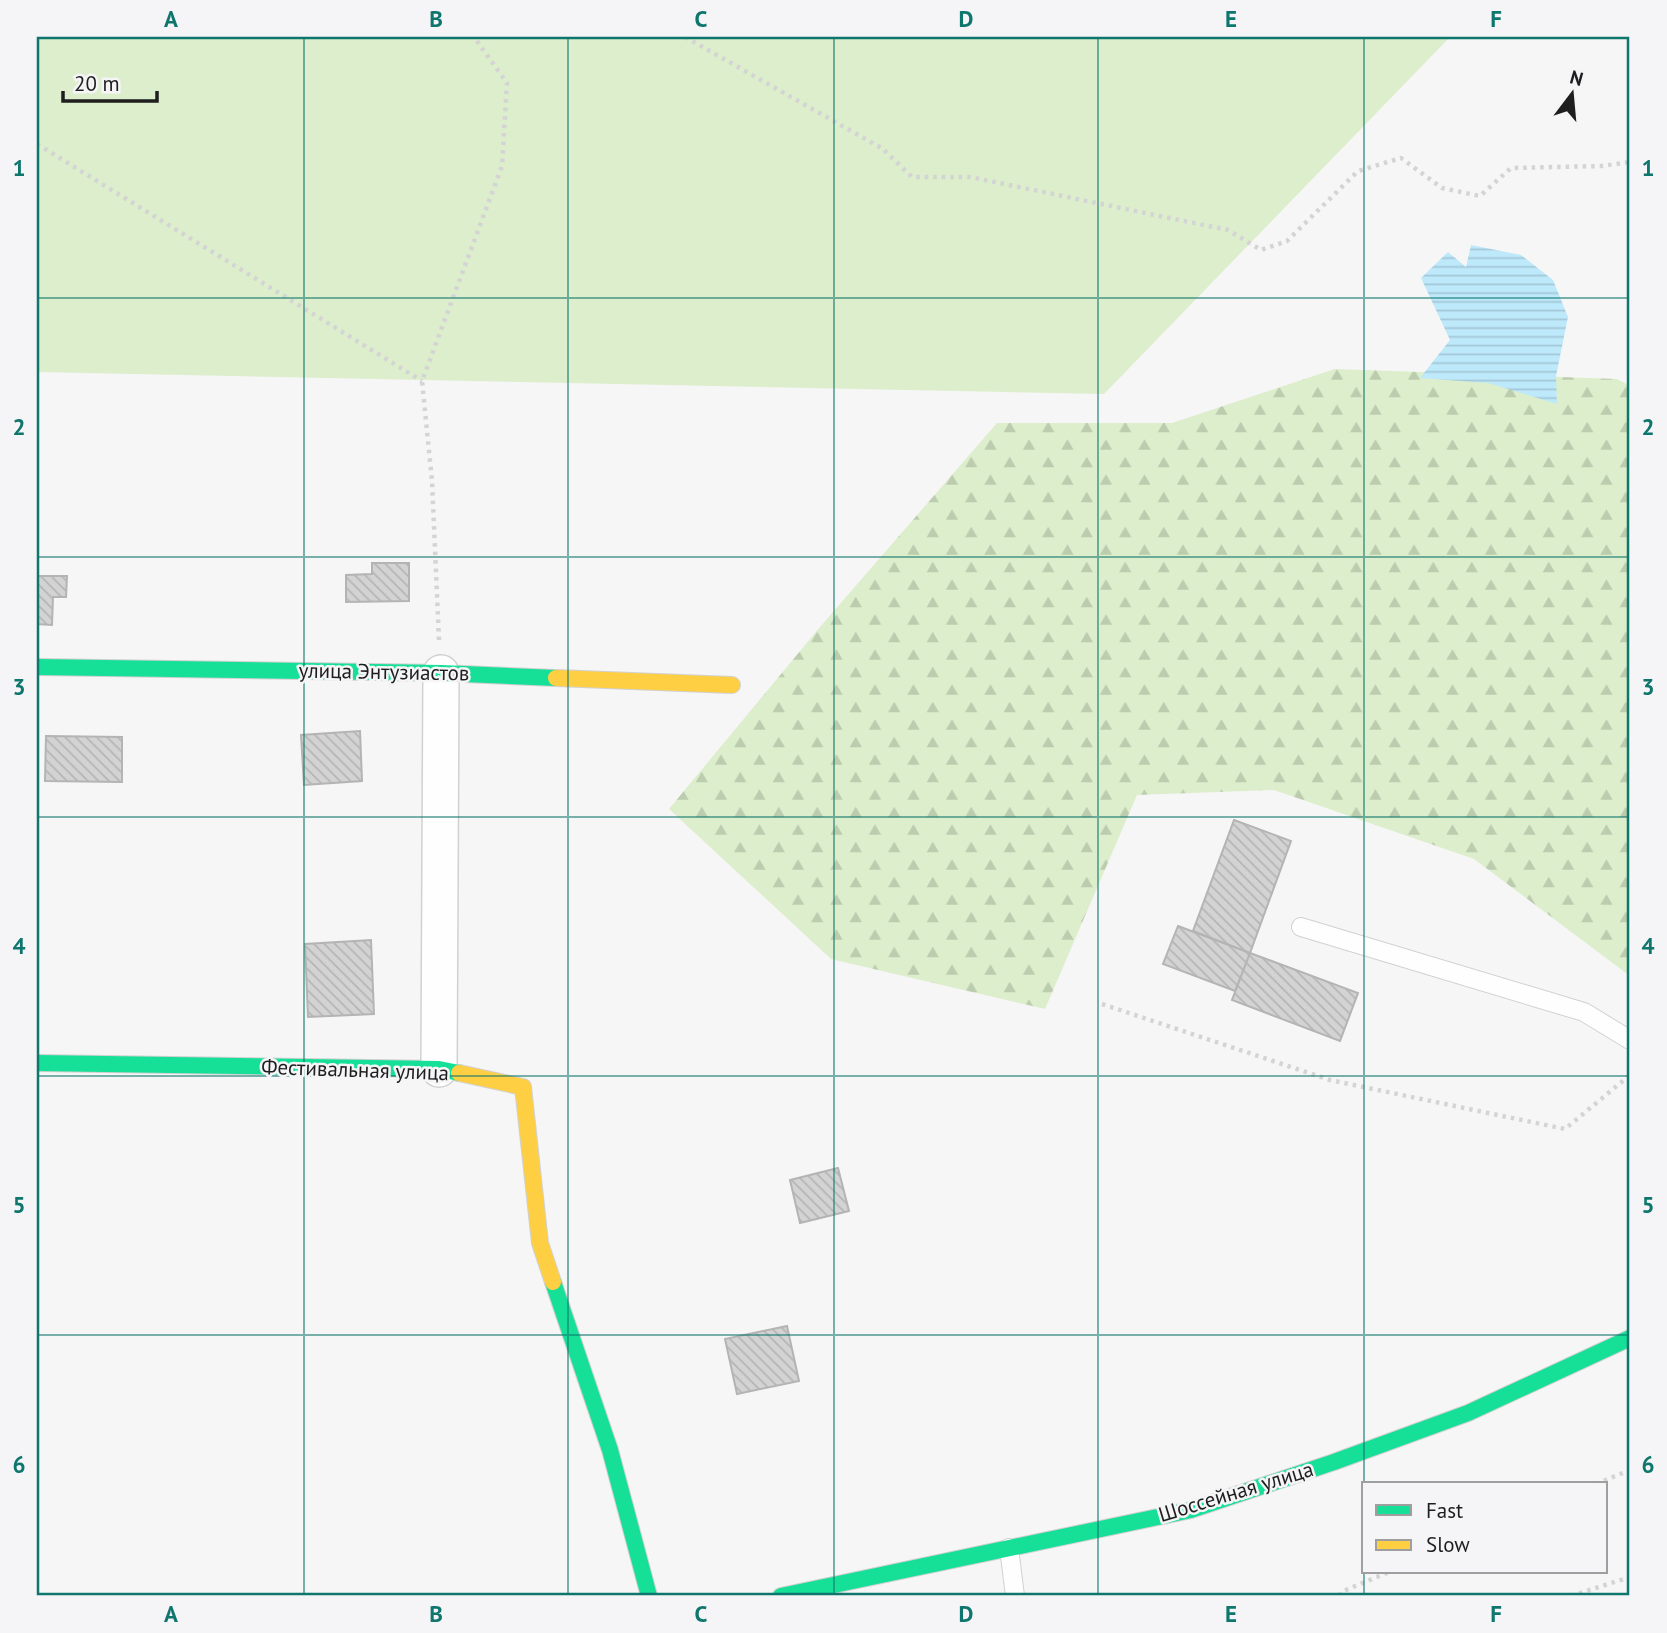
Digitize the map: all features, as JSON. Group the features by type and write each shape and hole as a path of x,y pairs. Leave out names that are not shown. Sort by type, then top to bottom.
{"street":[{"name":"улица Энтузиастов","path":"37,667 441,673 732,685"},
{"path":"439,1069 441,673"},
{"name":"Фестивальная улица","path":"37,1063 439,1069 523,1087 540,1242 610,1450 649,1596"},
{"name":"Шоссейная улица","path":"781,1596 842,1590 1009,1548 1191,1510 1468,1413 1630,1338"}],"lane":[{"path":"1301,927 1584,1012 1630,1040"},
{"path":"1009,1548 1015,1596"}],"path":[{"path":"441,673 432,481 422,381 502,166 507,83 474,37"},
{"path":"685,37 883,149 912,177 970,177 1228,230 1261,250 1287,241 1358,171 1401,158 1442,188 1480,196 1511,168 1602,166 1630,162"},
{"path":"37,145 422,381"},
{"path":"1102,1004 1330,1080 1565,1129 1630,1074"},
{"path":"1601,1482 1630,1470"},
{"path":"1340,1596 1341,1592 1384,1574"},
{"path":"1572,1596 1630,1577"}],"green space":[{"path":"37,37 1450,37 1104,394 37,372"},
{"path":"1335,369 1617,379 1630,386 1630,976 1474,859 1274,790 1137,795 1045,1009 831,959 669,809 820,627 997,423 1172,423"}],"water":[{"path":"1471,245 1521,255 1553,280 1568,317 1556,376 1557,404 1488,383 1420,378 1450,340 1421,278 1448,252 1466,267"}],"building":[{"path":"372,563 409,563 409,601 346,602 346,575 372,574"},
{"path":"37,576 67,576 66,597 53,597 52,625 37,624"},
{"path":"360,731 362,781 304,785 301,735"},
{"path":"46,736 122,737 122,782 45,781"},
{"path":"1234,820 1291,841 1250,953 1193,931"},
{"path":"1178,926 1250,953 1235,991 1163,964"},
{"path":"371,940 374,1014 308,1017 305,944"},
{"path":"1250,953 1358,993 1340,1041 1232,1000"},
{"path":"838,1168 849,1211 800,1223 790,1180"},
{"path":"787,1326 799,1381 737,1394 725,1339"}],"traffic: fast":[{"path":"37,667 441,673 556,678"},
{"path":"37,1063 439,1069 459,1073"},
{"path":"553,1282 610,1450 649,1596"},
{"path":"781,1596 1191,1510 1468,1413 1630,1338"}],"traffic: slow":[{"path":"556,678 732,685"},
{"path":"459,1073 523,1087 540,1243 553,1282"}]}
